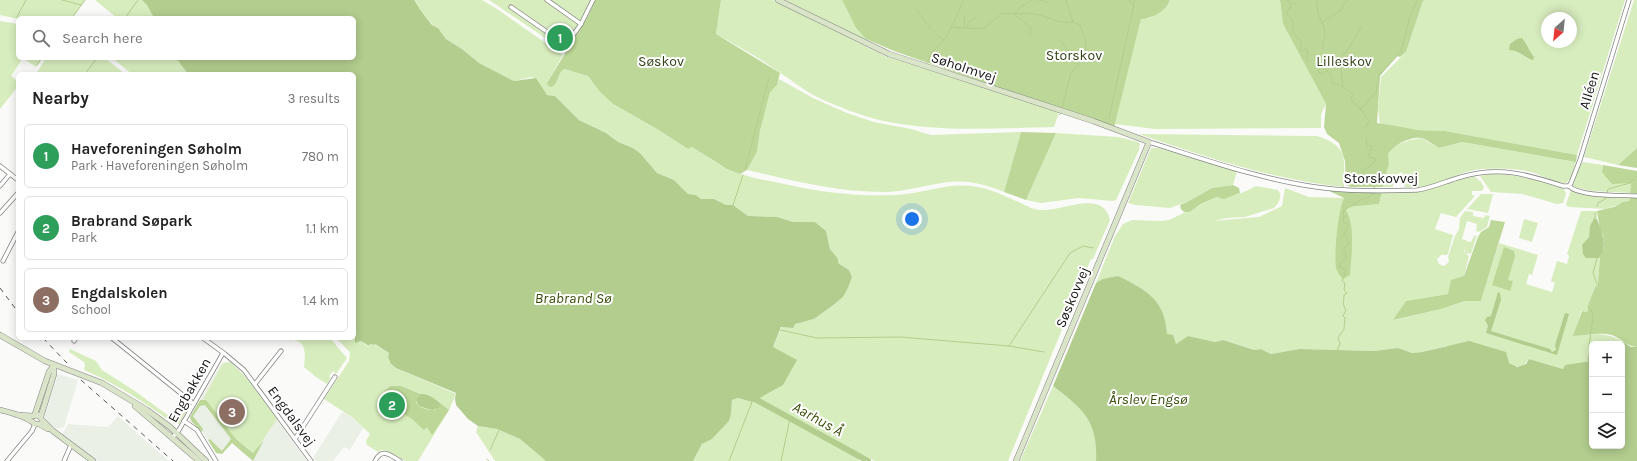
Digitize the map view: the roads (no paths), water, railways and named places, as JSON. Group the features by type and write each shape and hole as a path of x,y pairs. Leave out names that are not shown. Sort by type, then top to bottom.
{"street":[{"path":"547,0 581,24"},
{"path":"511,7 566,45 581,24 593,0"},
{"name":"Søholmvej","path":"778,0 889,54 1093,121 1150,142"},
{"name":"Alléen","path":"1568,186 1571,183 1580,160 1629,0"},
{"name":"Storskovvej","path":"1150,142 1249,172 1298,184 1339,190 1417,190 1429,188 1459,177 1492,171 1519,173 1563,186 1568,186 1571,189 1596,194 1637,196"},
{"name":"Søskovvej","path":"1016,461 1150,142"},
{"path":"0,166 16,178"},
{"path":"0,186 10,174"},
{"path":"0,213 16,195"},
{"path":"3,261 16,236"},
{"path":"0,334 35,356 54,365 102,383 147,410 177,433 206,461"},
{"path":"114,340 194,404"},
{"name":"Engdalsvej","path":"206,340 244,370 311,461"},
{"name":"Engdalsvej","path":"255,384 281,351"},
{"name":"Engbakken","path":"172,438 177,433 223,353"},
{"path":"7,461 32,431 54,374 54,365"},
{"path":"295,439 335,377"},
{"path":"129,400 199,461"},
{"path":"0,410 37,420 93,461"},
{"path":"184,421 197,430 216,461"},
{"path":"64,461 71,445"},
{"path":"375,461 380,454 386,453 400,461"}],"water":[{"name":"Brabrand Sø","path":"142,0 414,0 432,25 438,28 446,39 462,49 479,63 514,81 536,78 547,95 555,96 579,120 606,133 618,142 633,148 640,153 657,173 674,180 688,194 696,195 701,199 714,199 726,205 733,205 748,216 777,217 793,222 815,222 826,231 830,249 838,259 838,263 849,270 852,277 848,288 843,297 814,319 795,324 793,328 781,327 773,347 797,360 783,385 752,402 738,398 732,400 729,421 712,439 702,444 693,461 546,461 520,439 497,429 478,426 468,419 456,405 456,393 396,368 391,364 388,357 389,353 375,344 370,344 369,346 361,341 355,343 356,72 186,72 178,60 356,60 356,16 153,16 147,5"},
{"path":"1522,38 1534,57 1533,60 1516,51 1509,50 1510,44 1517,39"},
{"path":"1594,218 1597,219 1603,238 1604,243 1602,253 1599,258 1586,258 1583,254 1582,245 1589,237 1590,226"},
{"name":"Årslev Engsø","path":"1118,276 1138,286 1153,298 1163,313 1166,322 1167,334 1173,335 1176,344 1188,336 1215,342 1223,340 1254,350 1261,349 1271,354 1299,349 1374,351 1398,348 1412,353 1469,341 1506,352 1509,363 1517,367 1526,364 1529,359 1563,369 1565,365 1589,361 1589,449 1625,449 1625,343 1631,347 1637,347 1637,461 1096,461 1094,436 1086,417 1073,402 1053,386 1096,283 1103,279"},
{"path":"1498,292 1500,293 1501,300 1491,331 1550,349 1552,352 1556,350 1555,345 1565,313 1569,314 1557,355 1486,333 1488,326 1485,320 1487,317 1491,316"},
{"path":"420,394 429,395 436,400 440,403 439,408 432,410 419,406 416,400"}],"waterway":[{"path":"18,16 26,0"},
{"path":"62,0 81,5"},
{"path":"73,16 85,0"},
{"path":"126,16 138,0"},
{"path":"928,62 932,52 947,36 964,0"},
{"path":"1030,35 1031,28 1015,15 1019,8 1032,0"},
{"path":"1038,0 1048,2"},
{"path":"1062,108 1071,73 1080,63 1085,54 1086,42 1080,25 1073,22 1066,0"},
{"path":"1129,0 1134,6"},
{"path":"1109,118 1135,0"},
{"path":"1286,0 1289,1 1291,8 1287,11 1287,14 1293,21 1293,30 1302,42 1300,51 1301,52 1305,49 1308,50 1307,61 1311,61"},
{"path":"1318,0 1317,11 1325,30 1323,49"},
{"path":"1321,23 1340,11 1347,0"},
{"path":"1379,75 1401,52 1409,20 1417,0"},
{"path":"1291,4 1297,3"},
{"path":"915,8 931,29"},
{"path":"951,27 981,29 986,27 1002,13 1034,14 1058,21 1068,23 1073,22"},
{"path":"964,28 965,16"},
{"path":"967,28 969,22 975,18"},
{"path":"1342,56 1349,48 1361,27"},
{"path":"935,32 943,40"},
{"path":"1061,41 1078,65"},
{"path":"1315,59 1323,56 1324,60 1321,63 1318,72 1322,74 1327,71 1330,73 1332,83 1338,84 1353,95 1351,99 1360,108 1369,121 1366,127"},
{"path":"1341,58 1340,63 1343,87"},
{"path":"37,65 41,60"},
{"path":"86,72 96,60"},
{"path":"1361,109 1376,92 1380,72"},
{"path":"745,169 769,78"},
{"path":"1366,138 1367,145 1372,146 1369,155 1370,158 1373,157 1376,159 1373,164 1362,171 1369,183 1375,188"},
{"path":"733,205 743,175"},
{"path":"1607,193 1608,189 1630,183 1637,176"},
{"path":"1337,351 1340,344 1338,338 1344,329 1345,318 1343,316 1346,310 1344,295 1347,293 1344,290 1345,283 1342,281 1346,271 1339,267 1341,262 1346,259 1344,248 1349,243 1347,241 1347,236 1343,236 1348,225 1347,223 1343,222 1343,211 1362,199 1369,197 1375,192"},
{"path":"1597,206 1598,203 1607,196"},
{"path":"1595,213 1595,218"},
{"path":"780,330 817,338 900,337 1009,346 1070,253 1083,246 1093,248"},
{"path":"1597,258 1593,273 1597,284"},
{"path":"1590,341 1593,317 1592,312 1588,307 1596,287"},
{"path":"1009,346 1044,352"},
{"path":"1589,356 1589,362"},
{"name":"Aarhus Å","path":"755,399 868,461"},
{"path":"729,461 752,402"},
{"path":"781,461 790,419"},
{"path":"490,450 499,430"}],"railway":[{"path":"0,288 16,309"},
{"path":"45,340 67,363"},
{"path":"81,380 173,461"}],"place":[{"name":"Haveforeningen Søholm","path":"560,38"},
{"name":"Brabrand Søpark","path":"392,405"},
{"name":"Engdalskolen","path":"232,412"}],"park label":[{"name":"Storskov","path":"1074,55"},
{"name":"Søskov","path":"661,61"},
{"name":"Lilleskov","path":"1344,61"}]}
